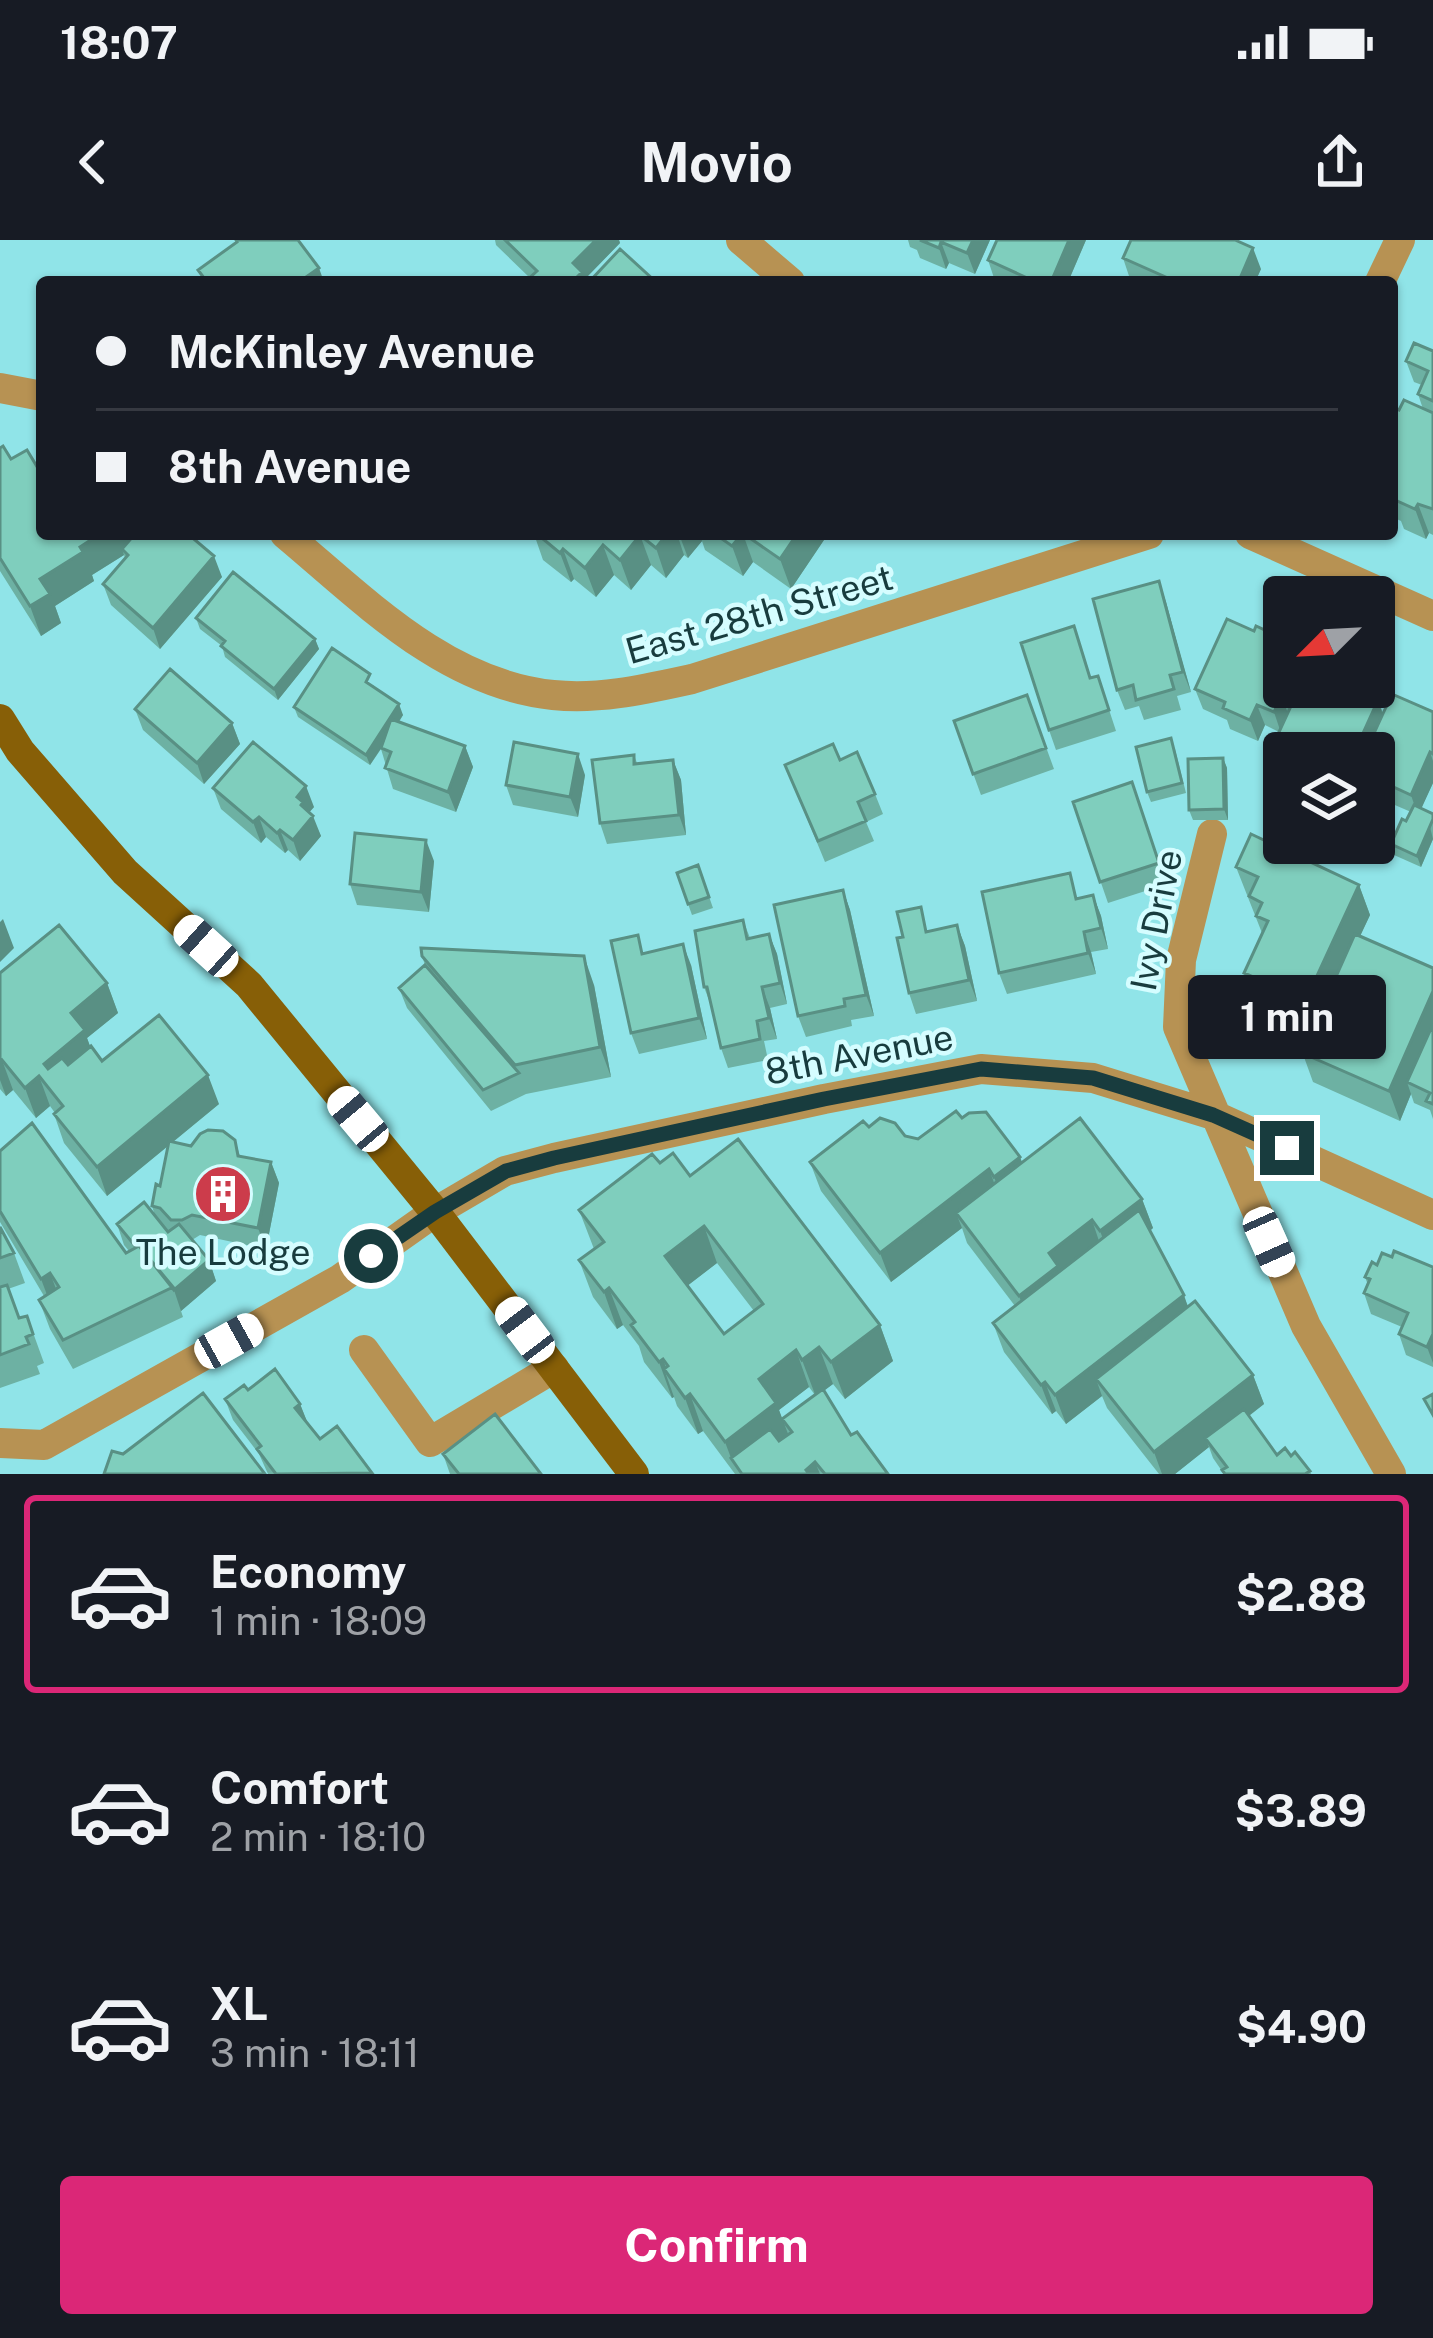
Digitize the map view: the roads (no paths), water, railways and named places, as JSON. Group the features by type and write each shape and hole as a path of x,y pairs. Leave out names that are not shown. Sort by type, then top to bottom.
{"main road":[{"path":"0,719 20,751 125,872 249,986 435,1212 634,1474"}],"street":[{"path":"741,240 783,276"},
{"path":"1383,276 1400,240"},
{"path":"0,388 36,395"},
{"name":"East 28th Street","path":"292,540 414,641 483,679 552,695 622,694 692,679 1129,540"},
{"path":"1263,540 1433,616"},
{"name":"Ivy Drive","path":"1212,834 1181,960 1178,1027 1306,1326 1391,1474"},
{"name":"8th Avenue","path":"46,1459 506,1171 824,1099 981,1069 1093,1078 1213,1115 1433,1215"},
{"path":"364,1350 430,1442 554,1368"},
{"path":"0,1443 46,1459"}],"place":[{"name":"The Lodge","path":"223,1194"}]}
